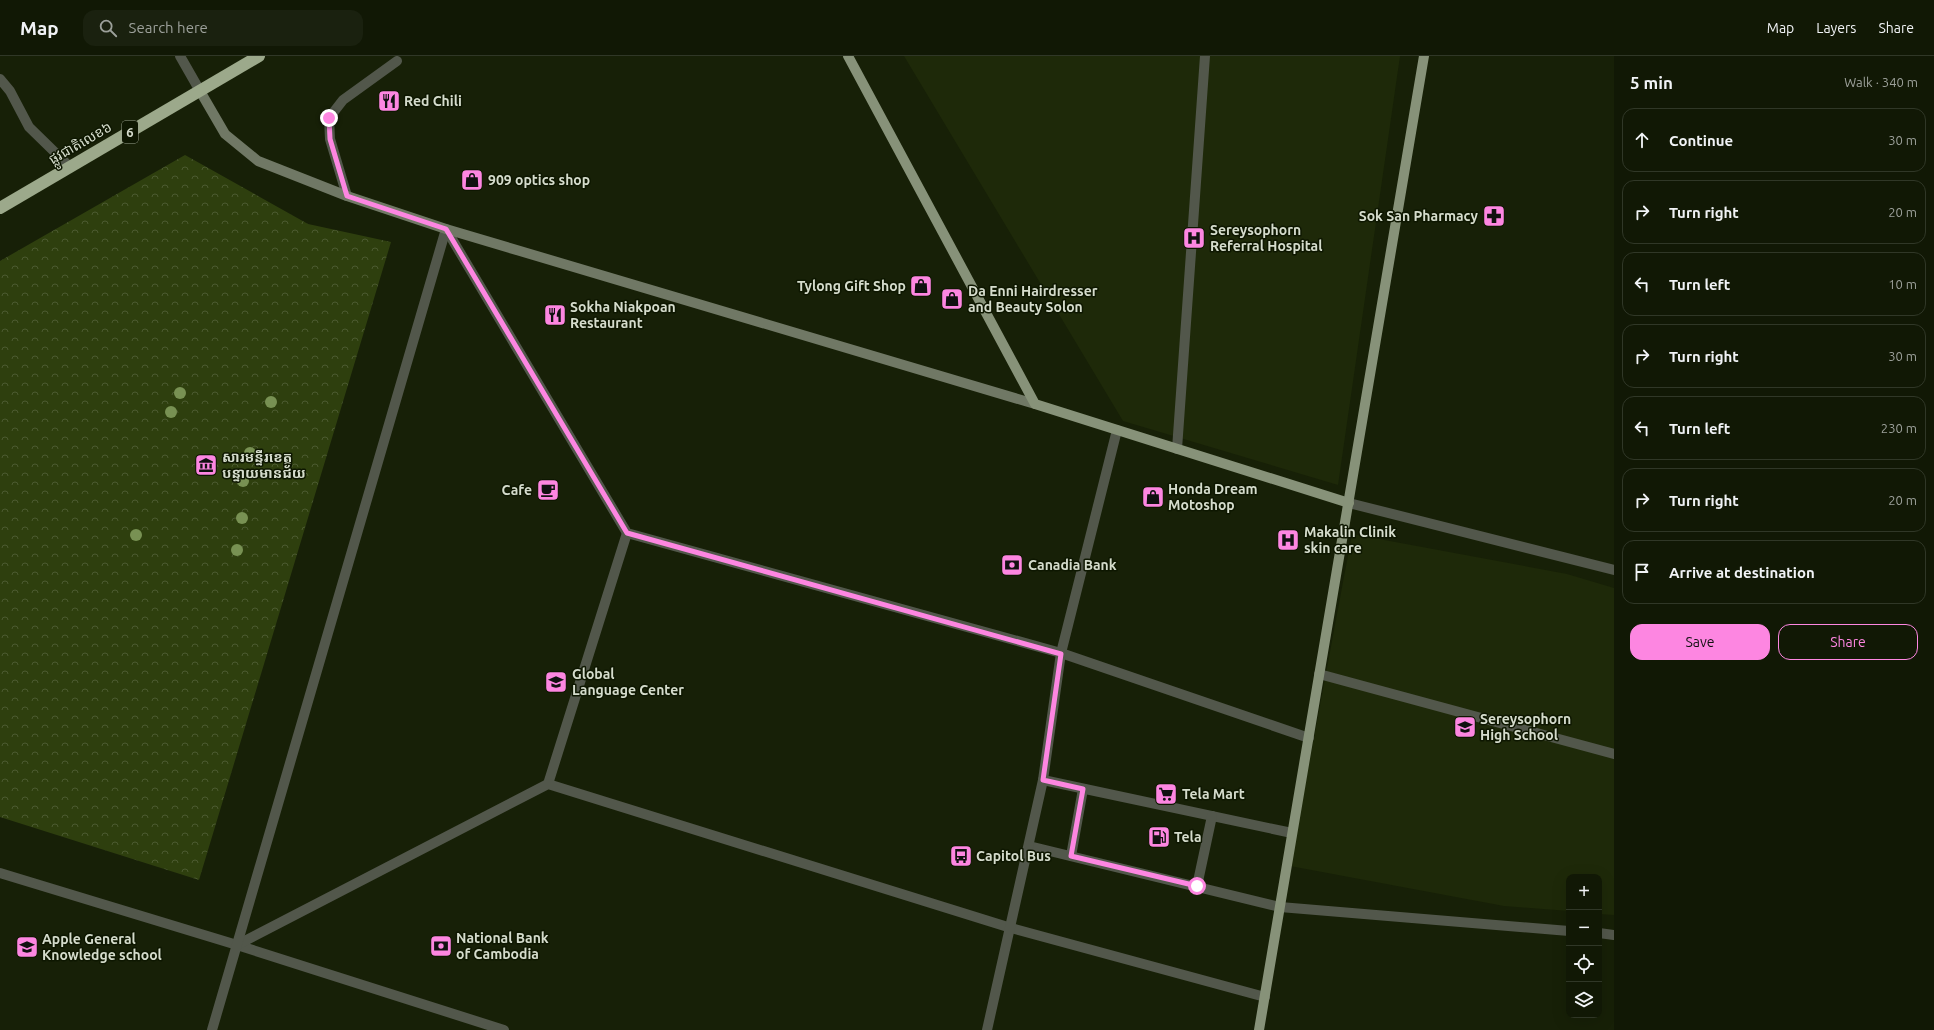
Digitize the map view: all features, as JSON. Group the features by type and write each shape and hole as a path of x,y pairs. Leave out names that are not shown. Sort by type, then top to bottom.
{"highway":[{"name":"ផ្លូវជាតិលេខ៦","path":"0,208 259,56"}],"main road":[{"path":"848,56 1035,404 1349,503"},
{"path":"1259,1030 1424,56"}],"street":[{"path":"180,56 225,134 258,161 347,196 446,229 1035,404"},
{"path":"1177,449 1205,56"},
{"path":"347,196 330,139 329,118 343,100 397,61"},
{"path":"0,79 10,91 29,127 70,167"},
{"path":"446,229 627,533 1061,654 1309,738"},
{"path":"212,1030 446,229"},
{"path":"988,1030 1043,780 1061,654 1117,430"},
{"path":"1349,503 1614,570"},
{"path":"548,784 627,533"},
{"path":"1320,674 1614,754"},
{"path":"1043,780 1292,833"},
{"path":"238,945 548,784 1011,928 1265,997"},
{"path":"1071,856 1083,789"},
{"path":"1197,886 1212,816"},
{"path":"1029,846 1280,906 1566,931"},
{"path":"0,873 238,945 504,1030"},
{"path":"1602,933 1614,935"}],"shaded area":[{"name":"Sereysophorn Referral Hospital","path":"904,56 1400,56 1338,485 1123,421"},
{"name":"Sereysophorn High School","path":"1352,534 1567,574 1614,588 1614,915 1602,914 1602,874 1566,874 1566,911 1504,906 1290,866"}],"green space":[{"path":"185,155 308,224 391,242 199,880 0,817 0,261"}],"place":[{"name":"Red Chili","path":"389,101"},
{"name":"909 optics shop","path":"472,180"},
{"name":"Sok San Pharmacy","path":"1494,216"},
{"name":"Sereysophorn Referral Hospital","path":"1194,238"},
{"name":"Tylong Gift Shop","path":"921,286"},
{"name":"Da Enni Hairdresser and Beauty Solon","path":"952,299"},
{"name":"Sokha Niakpoan Restaurant","path":"555,315"},
{"name":"សារមន្ទីរខេត្ត បន្ទាយមានជ័យ","path":"206,465"},
{"name":"Cafe","path":"548,490"},
{"name":"Honda Dream Motoshop","path":"1153,497"},
{"name":"Makalin Clinik skin care","path":"1288,540"},
{"name":"Canadia Bank","path":"1012,565"},
{"name":"Global Language Center","path":"556,682"},
{"name":"Sereysophorn High School","path":"1465,727"},
{"name":"Tela Mart","path":"1166,794"},
{"name":"Tela","path":"1159,837"},
{"name":"Capitol Bus","path":"961,856"},
{"name":"National Bank of Cambodia","path":"441,946"},
{"name":"Apple General Knowledge school","path":"27,947"}],"route":[{"path":"329,118 330,139 347,196 446,229 627,533 1061,654 1043,780 1083,789 1071,856 1197,886"}]}
